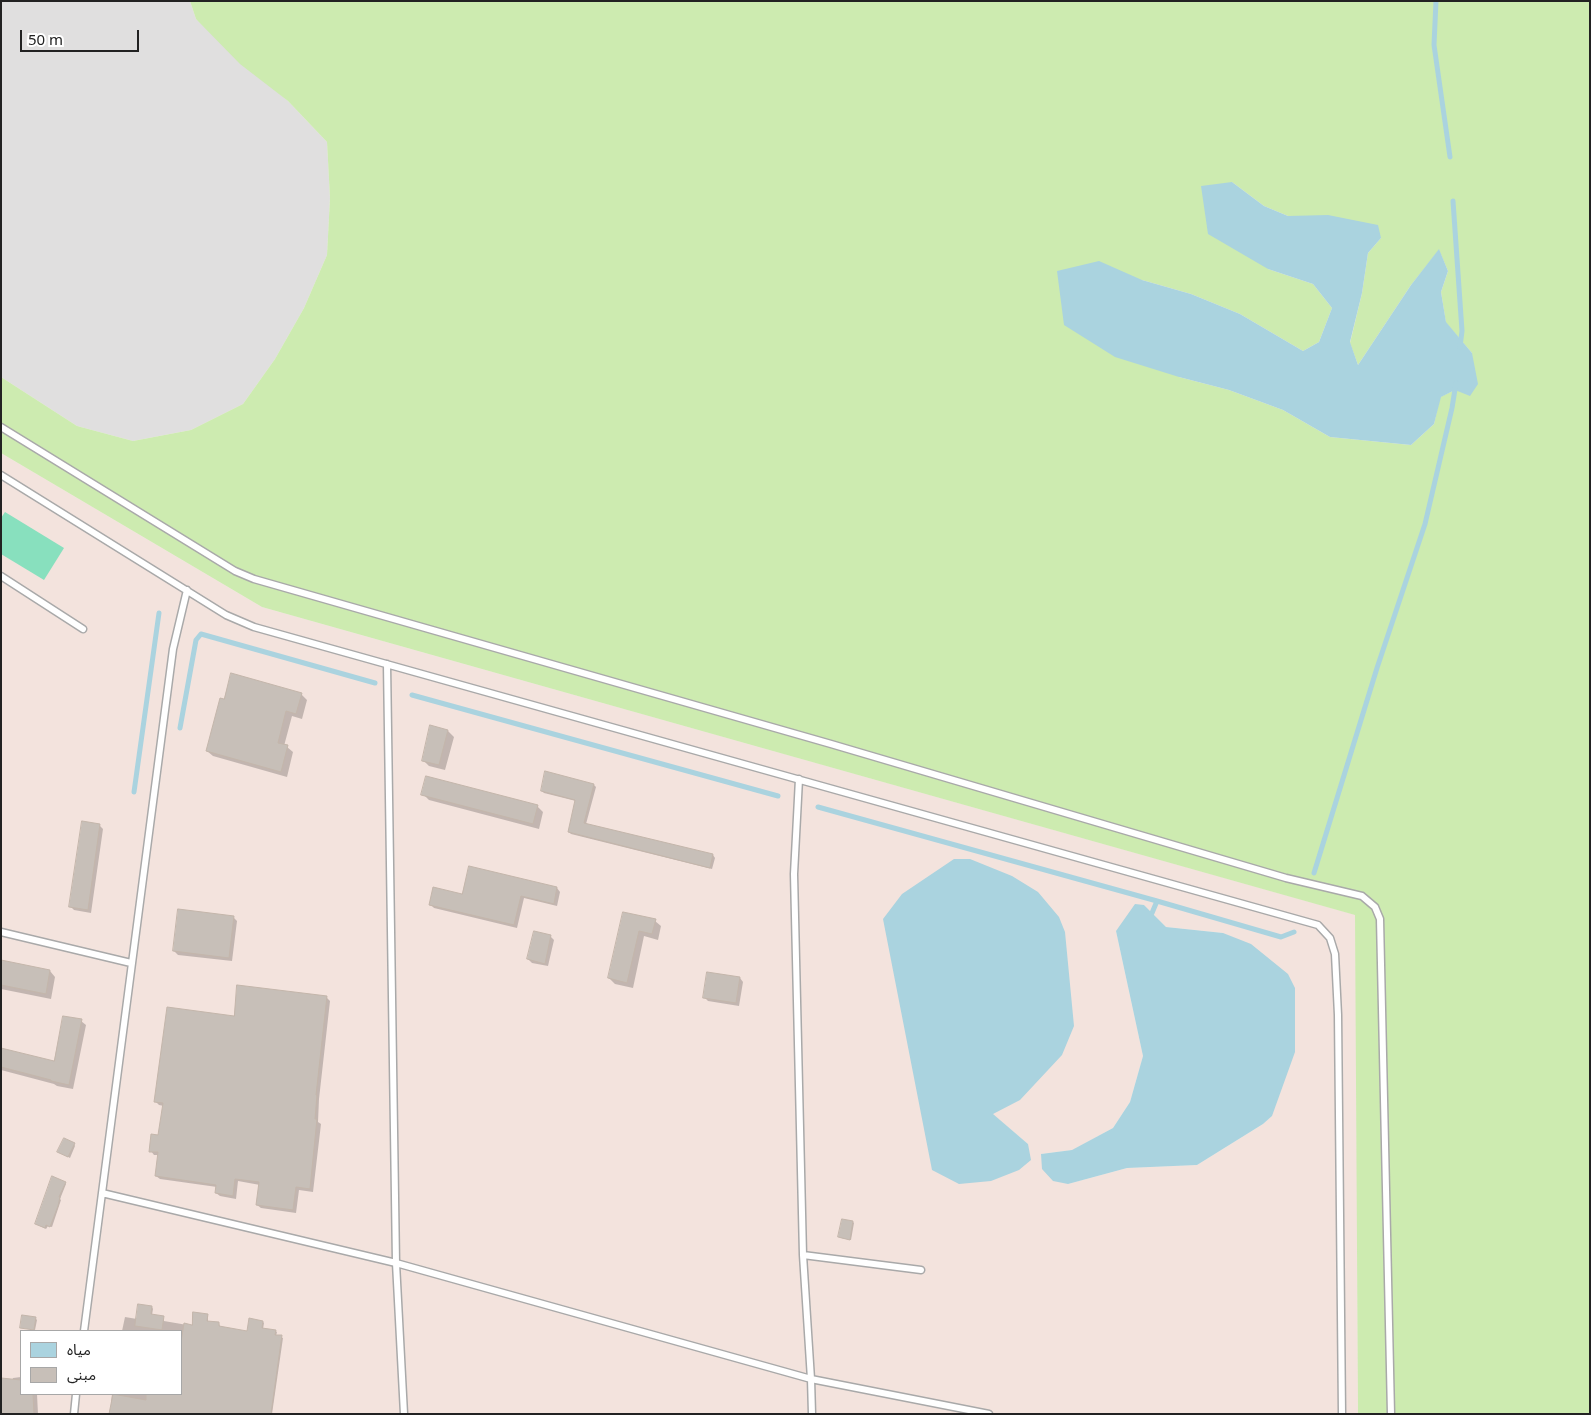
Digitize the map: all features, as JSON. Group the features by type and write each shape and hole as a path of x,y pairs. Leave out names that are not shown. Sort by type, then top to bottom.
{"lane":[{"path":"1,427 235,571 254,580 830,744 1286,878 1362,896 1375,907 1380,919 1391,1414"},
{"path":"1,476 226,615 254,627 1318,926 1330,938 1335,954 1338,1015 1342,1414"},
{"path":"1,576 83,629"},
{"path":"84,1330 173,649 187,590"},
{"path":"387,664 396,1263 404,1414"},
{"path":"799,779 794,874 803,1255 812,1378 812,1414"},
{"path":"1,932 131,963"},
{"path":"102,1193 396,1263 812,1378 989,1414"},
{"path":"803,1255 921,1270"},
{"path":"74,1414 76,1395"}],"shaded area":[{"path":"1,1 190,1 196,19 288,101 327,142 330,198 327,255 304,308 275,359 243,404 191,430 133,441 77,426 1,377"},
{"path":"1,453 262,607 1356,915 1358,1414 1,1414","holes":["1144,905 1166,927 1223,933 1272,1116 1263,1124 1197,1165 1127,1168 1068,1184 1041,1154 1073,1150 1113,1128 1130,1102 1143,1056 1116,931","992,1114 1028,1144 932,1170"]}],"green space":[{"path":"190,1 1590,1 1590,1414 1358,1414 1355,915 262,607 1,453 1,377 77,426 133,441 191,430 243,404 275,359 304,308 327,255 330,198 327,142 288,101 240,64 196,19","holes":["1232,182 1264,206 1288,216 1381,238 1368,253 1362,293 1350,343 1358,365 1411,285 1439,250 1448,271 1441,292 1446,323 1472,353 1455,390 1440,397 1434,424 1411,445 1330,437 1283,410 1229,390 1179,377 1142,280 1191,294 1240,314 1303,351 1319,342 1332,308 1313,284 1268,269"]},
{"path":"5,512 64,548 44,580 1,554 1,518"}],"water":[{"path":"1232,182 1264,206 1288,216 1328,215 1378,225 1381,238 1368,253 1362,293 1350,342 1358,365 1411,285 1439,249 1448,271 1441,292 1446,322 1472,353 1478,384 1470,396 1455,390 1441,397 1434,424 1411,445 1330,437 1283,410 1229,390 1115,357 1064,325 1057,271 1099,261 1142,280 1191,294 1240,314 1303,351 1319,342 1332,308 1313,284 1268,269 1208,234 1201,186"},
{"path":"954,859 970,859 1012,876 1038,892 1059,917 1065,932 1074,1026 1062,1055 1020,1100 993,1114 1028,1144 1031,1160 1019,1170 991,1181 959,1184 932,1170 883,919 902,894"},
{"path":"1135,904 1144,905 1166,927 1223,933 1251,944 1288,974 1295,988 1295,1052 1272,1116 1263,1124 1197,1165 1127,1168 1068,1184 1053,1181 1042,1169 1041,1154 1072,1150 1113,1128 1130,1102 1143,1056 1116,931"}],"building":[{"path":"231,673 302,693 296,714 286,711 278,743 288,745 281,772 206,751 220,698 224,699"},
{"path":"430,725 448,730 439,765 422,761"},
{"path":"545,771 594,784 584,823 713,854 710,868 568,832 575,800 541,791"},
{"path":"426,776 538,805 533,824 421,795"},
{"path":"82,821 100,824 88,910 69,907"},
{"path":"469,866 557,887 554,904 521,896 514,925 429,905 433,887 462,894"},
{"path":"178,909 234,916 229,958 173,951"},
{"path":"623,912 656,919 652,934 639,931 627,983 608,978"},
{"path":"534,931 551,935 545,964 527,959"},
{"path":"1,960 50,970 46,994 1,985"},
{"path":"707,972 740,977 736,1003 703,998"},
{"path":"237,985 327,996 316,1095 315,1119 317,1119 310,1189 296,1187 293,1210 256,1205 259,1182 235,1179 233,1196 215,1193 216,1185 155,1176 158,1152 149,1152 151,1134 158,1135 163,1103 154,1102 167,1007 234,1016"},
{"path":"63,1016 82,1019 69,1085 1,1067 1,1048 54,1061"},
{"path":"64,1138 75,1143 68,1157 57,1152"},
{"path":"52,1176 66,1182 59,1197 58,1206 50,1227 46,1225 45,1228 35,1224"},
{"path":"842,1219 853,1221 850,1240 838,1237"},
{"path":"138,1304 152,1306 151,1314 164,1316 162,1330 135,1326"},
{"path":"193,1312 208,1314 207,1321 219,1322 219,1326 247,1331 249,1318 263,1321 262,1328 276,1330 275,1335 282,1335 271,1414 109,1414 113,1395 146,1400 146,1395 182,1395 182,1336 184,1323 192,1325"},
{"path":"22,1315 36,1317 34,1330 20,1328"},
{"path":"1,1378 20,1380 20,1395 33,1395 34,1414 1,1414"}],"waterway":[{"path":"1436,1 1434,45 1450,157"},
{"path":"1453,201 1462,331 1460,347"},
{"path":"1314,873 1377,668 1425,524 1456,383"},
{"path":"134,792 159,613"},
{"path":"180,728 196,640 201,634 375,683"},
{"path":"412,695 778,796"},
{"path":"818,807 1281,937 1294,932"},
{"path":"1152,913 1157,901"}]}
